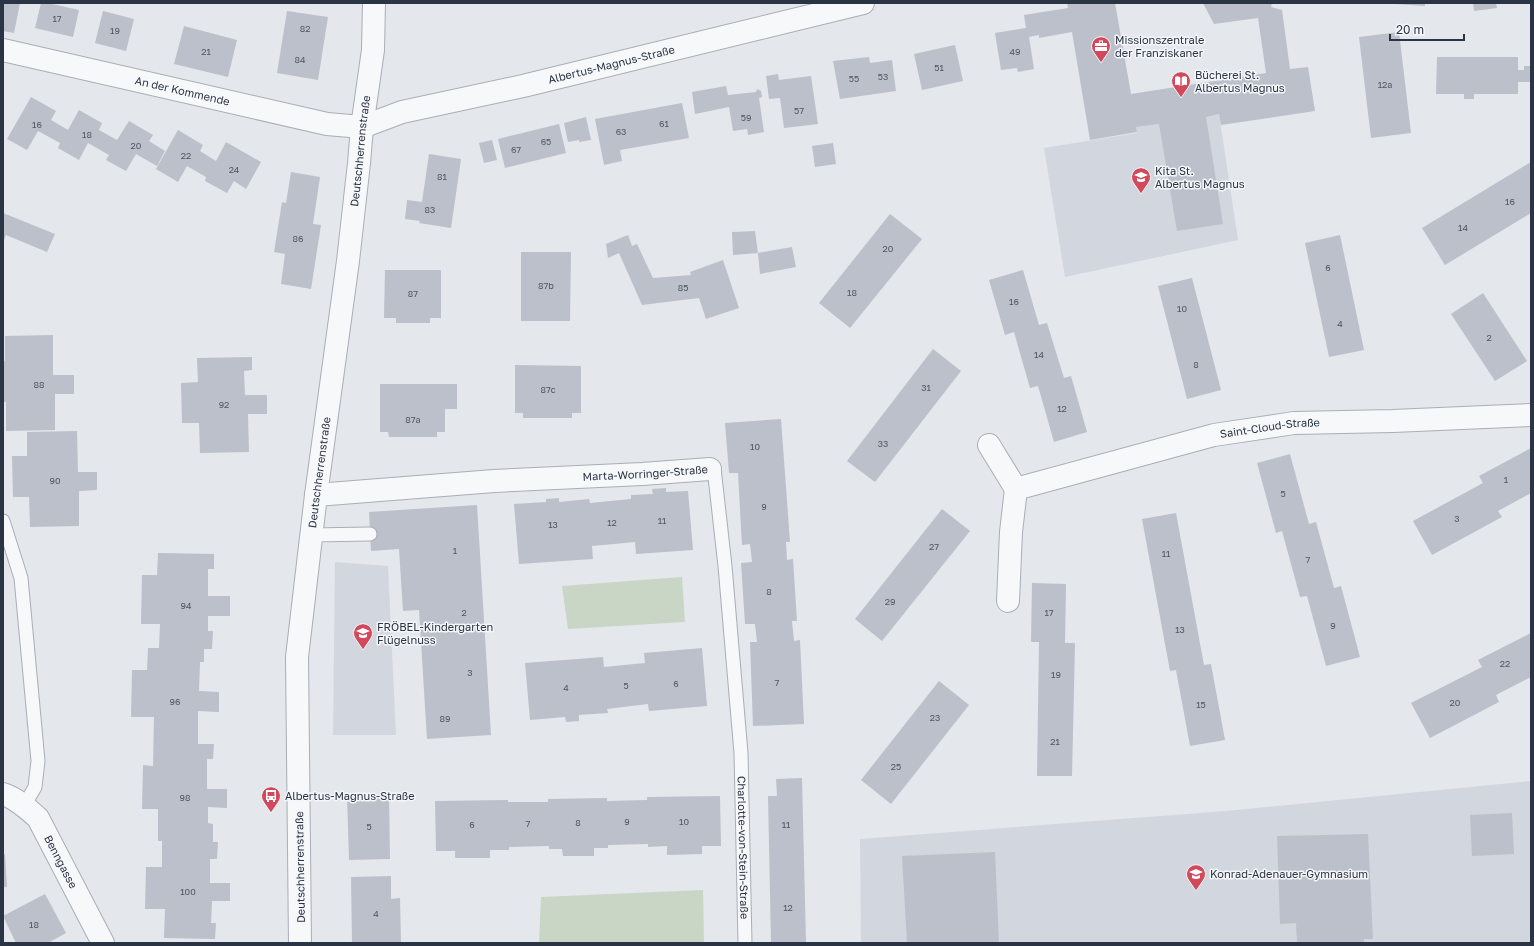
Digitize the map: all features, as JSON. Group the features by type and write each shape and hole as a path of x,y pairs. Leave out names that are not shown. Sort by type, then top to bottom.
{"street":[{"name":"Deutschherrenstraße","path":"300,943 297,657 316,495 360,163 362,127 373,50 374,3"},
{"name":"Albertus-Magnus-Straße","path":"362,127 402,112 522,86 863,3"},
{"name":"An der Kommende","path":"3,50 327,124 362,127"},
{"name":"Saint-Cloud-Straße","path":"1016,489 1214,435 1294,423 1531,415"},
{"path":"989,445 1016,489 1011,532 1008,601"},
{"name":"Marta-Worringer-Straße","path":"316,495 494,481 642,474 710,469"},
{"name":"Benngasse","path":"3,794 24,806 38,818 103,943"}],"lane":[{"name":"Marta-Worringer-Straße","path":"710,469 714,468 716,483 725,566 741,753"},
{"path":"3,521 21,578 38,761 35,787 24,806"},
{"path":"311,535 370,534"},
{"name":"Charlotte-von-Stein-Straße","path":"741,753 744,943"}],"shaded area":[{"name":"Kita St. Albertus Magnus","path":"1219,114 1238,240 1065,277 1044,148 1137,133 1136,127"},
{"name":"FRÖBEL-Kindergarten Flügelnuss","path":"335,562 388,566 396,735 333,735"},
{"name":"Konrad-Adenauer-Gymnasium","path":"1531,781 1531,943 861,943 860,839 1226,811"}],"green space":[{"path":"682,577 685,622 568,629 562,586"},
{"path":"703,890 704,943 539,943 541,897"}],"building":[{"path":"3,3 20,3 14,33 3,31"},
{"path":"41,3 48,3 79,10 73,37 35,28"},
{"path":"1067,3 1115,3 1131,94 1266,73 1258,18 1214,24 1203,3 1272,3 1271,7 1282,10 1290,69 1308,67 1315,111 1221,125 1219,114 1206,117 1223,224 1177,231 1159,124 1136,127 1137,132 1090,140 1072,32 1039,38 1039,35 1029,37 1034,69 1018,72 1017,68 1001,70 995,33 1026,28 1024,15 1068,8"},
{"path":"1425,3 1425,6 1395,4"},
{"path":"1473,3 1496,3 1497,8 1474,11"},
{"path":"103,11 134,19 126,51 95,43"},
{"path":"287,11 328,17 318,80 277,73"},
{"path":"184,26 237,40 228,77 174,64"},
{"path":"1399,32 1411,133 1371,138 1359,37"},
{"path":"955,45 963,81 922,90 914,54"},
{"path":"869,57 870,63 892,60 896,91 840,99 833,61"},
{"path":"1437,57 1518,57 1518,70 1524,70 1524,66 1531,66 1531,82 1518,82 1518,94 1474,94 1474,99 1464,99 1464,94 1436,94"},
{"path":"778,74 779,80 811,76 818,124 784,128 780,98 769,99 766,76"},
{"path":"726,86 728,95 756,92 757,89 761,91 762,97 759,98 764,132 748,135 747,129 733,131 729,107 695,114 692,92"},
{"path":"31,97 56,111 51,120 68,130 79,110 102,123 99,130 117,140 129,121 153,135 149,141 165,151 157,166 136,154 126,171 106,160 109,155 88,143 79,160 58,148 60,143 38,131 27,150 7,139"},
{"path":"682,103 689,138 620,150 622,161 604,165 595,119"},
{"path":"586,117 591,140 568,142 564,123"},
{"path":"559,124 566,153 505,168 498,139"},
{"path":"178,130 203,145 200,151 216,161 226,142 261,162 246,189 234,181 227,193 205,181 206,177 187,166 178,182 156,169"},
{"path":"492,140 497,160 484,163 479,143"},
{"path":"833,143 836,164 815,167 812,146"},
{"path":"429,154 461,159 451,228 419,223 420,221 405,219 407,200 422,202"},
{"path":"1531,162 1531,213 1445,265 1422,228"},
{"path":"291,172 320,177 313,224 321,225 311,289 281,284 285,254 274,252 282,202 286,203"},
{"path":"3,213 55,234 47,252 6,235 3,242"},
{"path":"890,214 922,239 850,328 819,303"},
{"path":"755,231 758,253 733,255 732,232"},
{"path":"628,235 632,246 637,244 653,278 691,275 690,272 723,260 739,308 706,319 699,298 642,305 619,253 608,258 606,244"},
{"path":"1340,235 1364,350 1329,357 1305,243"},
{"path":"792,247 796,267 760,274 758,253"},
{"path":"521,252 571,252 570,321 521,321"},
{"path":"385,270 441,270 441,318 430,318 430,323 396,323 396,318 384,318"},
{"path":"1023,270 1039,325 1047,323 1064,378 1071,376 1087,432 1054,442 1038,386 1030,388 1014,332 1005,335 989,280"},
{"path":"1192,278 1221,390 1187,399 1158,286"},
{"path":"1483,293 1527,361 1495,381 1451,314"},
{"path":"53,335 53,375 74,375 74,394 55,394 55,430 6,431 6,402 3,402 3,361 5,361 5,336"},
{"path":"933,349 961,371 875,482 847,461"},
{"path":"252,357 252,370 244,371 245,395 267,395 267,414 248,414 249,452 200,453 199,423 182,423 181,383 198,382 197,358"},
{"path":"515,365 581,366 581,413 572,413 572,418 523,418 523,413 515,413"},
{"path":"380,384 457,384 457,409 445,409 445,432 437,432 437,437 389,437 388,432 380,432"},
{"path":"781,419 790,542 786,542 787,560 793,559 797,621 792,621 794,641 800,640 804,724 753,726 750,642 757,642 755,624 745,624 741,563 752,562 750,544 742,545 738,473 729,473 725,423"},
{"path":"77,431 78,472 97,472 97,490 79,491 79,526 30,527 29,497 13,497 12,456 27,456 27,432"},
{"path":"1531,448 1531,493 1498,511 1502,517 1432,555 1413,521 1483,483 1479,476"},
{"path":"1290,454 1309,524 1316,522 1334,588 1341,586 1360,657 1326,666 1307,596 1300,597 1282,531 1276,533 1257,463"},
{"path":"666,488 666,492 688,491 693,550 636,554 635,542 592,546 593,559 519,564 514,504 546,502 546,499 559,498 559,502 589,499 590,503 631,499 631,495 653,494 652,489"},
{"path":"477,505 491,735 427,739 419,610 403,611 399,549 371,551 369,512"},
{"path":"942,509 970,531 882,641 855,619"},
{"path":"1176,513 1204,665 1211,664 1225,740 1190,746 1176,670 1170,671 1142,519"},
{"path":"158,553 214,554 214,569 208,569 208,596 230,596 230,616 208,616 208,631 213,631 212,649 204,649 204,662 200,662 199,691 219,692 219,712 198,711 198,744 214,744 213,759 207,759 207,789 227,789 227,808 208,807 208,823 213,824 213,842 218,842 217,859 210,859 210,883 230,883 230,901 212,901 211,923 216,923 215,939 164,938 165,909 145,909 146,867 162,867 162,841 158,841 158,809 142,809 143,765 153,766 154,717 131,717 132,670 147,670 148,648 159,648 160,624 141,624 142,575 157,575"},
{"path":"1032,583 1066,584 1065,643 1075,643 1072,776 1037,776 1039,642 1031,642"},
{"path":"1531,633 1531,677 1496,695 1499,702 1430,738 1411,703 1482,667 1478,660"},
{"path":"702,648 707,706 649,711 648,704 607,709 608,713 579,715 579,721 566,722 565,717 530,720 525,663 603,657 604,667 645,663 644,653"},
{"path":"939,681 969,705 891,804 861,780"},
{"path":"802,778 806,943 771,943 768,796 777,796 776,779"},
{"path":"389,794 390,859 349,860 347,795"},
{"path":"720,796 721,846 702,846 702,854 667,855 667,846 648,847 648,844 608,845 608,848 594,848 594,856 563,856 562,849 549,849 549,846 509,847 509,850 490,850 490,858 455,858 455,851 436,851 435,801 508,800 508,802 548,802 548,799 607,798 607,801 647,800 647,797"},
{"path":"1512,813 1514,854 1472,856 1470,815"},
{"path":"1368,834 1373,939 1364,939 1364,943 1297,943 1296,923 1280,924 1277,836"},
{"path":"995,852 999,943 907,943 902,856"},
{"path":"3,854 5,854 7,887 3,887"},
{"path":"391,876 391,899 400,898 401,943 352,943 351,877"},
{"path":"45,894 66,933 48,943 16,943 3,916"}],"place":[{"name":"Missionszentrale der Franziskaner","path":"1101,63"},
{"name":"Bücherei St. Albertus Magnus","path":"1181,98"},
{"name":"Kita St. Albertus Magnus","path":"1141,194"},
{"name":"FRÖBEL-Kindergarten Flügelnuss","path":"363,650"},
{"name":"Albertus-Magnus-Straße","path":"271,813"},
{"name":"Konrad-Adenauer-Gymnasium","path":"1196,891"}]}
